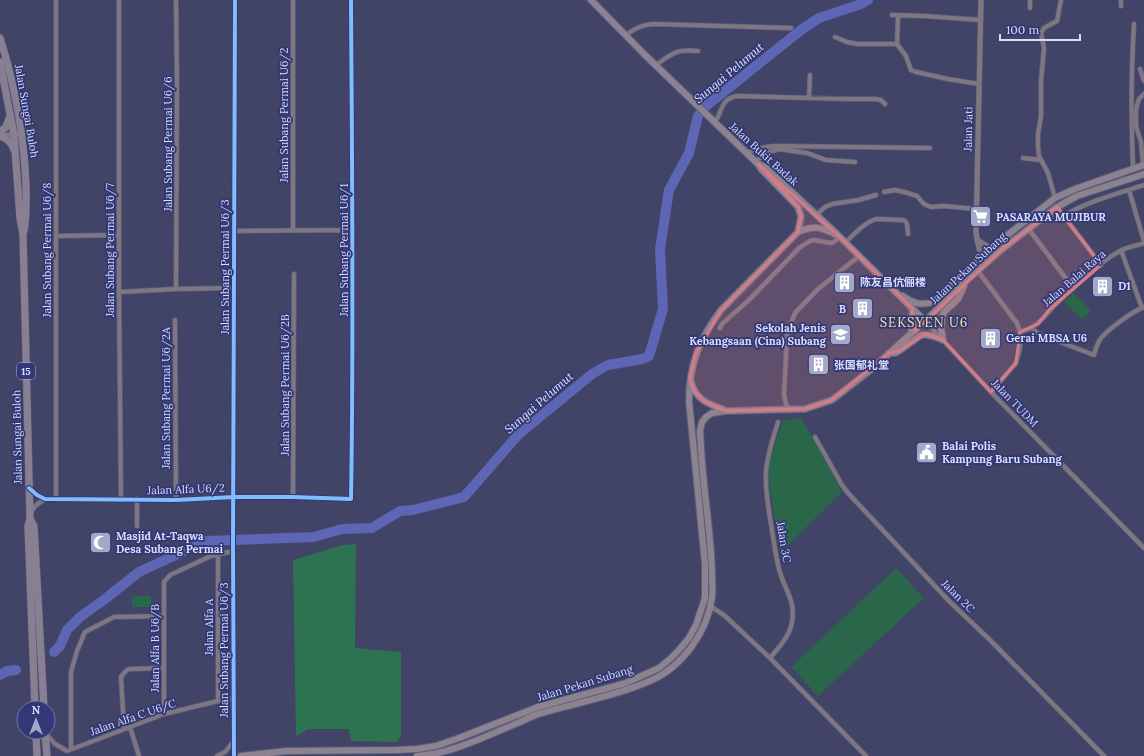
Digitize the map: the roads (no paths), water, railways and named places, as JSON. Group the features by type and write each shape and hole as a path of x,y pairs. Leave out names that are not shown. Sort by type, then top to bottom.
{"highway":[{"name":"Jalan Sungai Buloh","path":"0,38 10,72 18,135 25,168 27,218 23,235"},
{"name":"Jalan Sungai Buloh","path":"0,62 10,112 18,135 16,156 20,218 23,235 30,516 28,526 35,700"},
{"path":"10,112 6,127 0,134 8,139 12,144 16,156"},
{"name":"Jalan Sungai Buloh","path":"30,516 34,526 44,700"},
{"path":"36,740 37,756"},
{"path":"46,740 47,756"}],"main road":[{"name":"Jalan Bukit Badak","path":"591,0 707,115 757,163 765,167 840,236 925,321"},
{"path":"757,163 761,170 798,206 801,216 798,232"},
{"name":"Jalan Pekan Subang","path":"895,292 900,293 912,302 926,304 932,302 1006,236 1055,198 1075,189 1143,165"},
{"name":"Jalan Pekan Subang","path":"417,756 439,752 462,745 543,713 625,690 653,679 681,659 693,645 701,632 712,597 711,550 702,465 700,430 702,422 706,417 712,413 726,411 805,409 832,400 889,354 965,282 1028,228 1057,207 1077,196 1144,174"},
{"path":"798,232 804,229 816,227 840,236"},
{"name":"Jalan Pekan Subang","path":"241,756 287,751 397,750 436,746 538,707 626,683 659,668 670,659 688,638 696,624 705,598 705,564 689,400 690,379 696,355 702,339 721,310 798,232"},
{"path":"943,340 940,328 942,317 944,312 958,299 965,282"},
{"path":"911,334 914,320 912,308"},
{"path":"889,354 899,351 921,335 925,334 943,340"},
{"name":"Jalan Pekan Subang","path":"690,379 694,391 705,402 726,411"}],"street":[{"name":"Jalan Subang Permai U6/8","path":"56,0 56,499"},
{"name":"Jalan Subang Permai U6/7","path":"119,0 121,500"},
{"name":"Jalan Subang Permai U6/6","path":"176,0 176,289"},
{"name":"Jalan Subang Permai U6/3","path":"234,756 233,535 235,0"},
{"name":"Jalan Subang Permai U6/2","path":"293,0 293,231"},
{"name":"Jalan Subang Permai U6/1","path":"351,0 353,230 353,410 351,499"},
{"path":"1030,0 1030,8"},
{"path":"1055,198 1048,174 1039,156 1038,134 1041,116 1044,48 1041,33 1044,28 1057,21 1061,0"},
{"path":"1121,0 1121,6"},
{"name":"Jalan Jati","path":"980,1 981,20 976,233 982,257"},
{"path":"892,16 924,16 981,20"},
{"path":"898,16 897,44 906,56 913,71 979,84"},
{"path":"1133,169 1131,64 1134,24"},
{"path":"626,35 637,27 645,25 791,28"},
{"path":"835,37 856,44 897,44"},
{"path":"656,65 678,51 698,51"},
{"path":"1140,69 1144,81"},
{"path":"809,98 810,75"},
{"path":"1143,165 1141,142 1136,126 1136,109 1139,99 1144,94"},
{"path":"715,122 720,116 721,108 724,103 733,97 875,98 881,100 885,104"},
{"path":"0,134 18,135"},
{"path":"747,153 754,149 776,146 930,148"},
{"path":"757,163 769,152 779,149 807,153 826,160 855,162"},
{"path":"1023,158 1041,160"},
{"path":"1064,216 1103,198 1144,185"},
{"path":"884,192 895,190 908,193 917,196 926,204 931,206 976,209"},
{"path":"1129,190 1144,242"},
{"path":"816,215 825,207 832,204 859,200 876,195"},
{"path":"1057,207 1101,265"},
{"path":"846,242 872,220 876,219 906,221 908,234"},
{"path":"1028,228 1073,288"},
{"path":"235,231 353,230"},
{"path":"56,236 119,235"},
{"path":"720,328 722,324 800,247 814,240 830,243 834,242 840,236"},
{"path":"977,240 992,249"},
{"name":"Jalan Balai Raya","path":"1020,332 1038,324 1050,309 1073,288 1121,250 1144,242"},
{"path":"1031,328 1039,334 1094,355 1099,341 1105,333 1143,307 1121,250"},
{"path":"791,410 786,404 784,395 787,337 795,313 817,290 859,256"},
{"path":"978,271 1017,323 1020,332 1020,348 1016,363 991,392"},
{"name":"Jalan Subang Permai U6/2B","path":"293,497 294,274"},
{"path":"119,292 234,288"},
{"name":"Jalan Subang Permai U6/2A","path":"175,320 176,500"},
{"name":"Jalan TUDM","path":"925,321 991,392 1144,548"},
{"name":"Jalan 3C","path":"770,658 789,633 793,614 791,600 780,571 774,548 765,474 768,453 778,422"},
{"name":"Jalan 2C","path":"815,437 848,493 949,601 1104,756"},
{"path":"29,488 37,495 46,499"},
{"name":"Jalan Alfa U6/2","path":"46,499 176,500 234,497 293,497 351,499"},
{"path":"30,516 36,505 46,499"},
{"path":"137,500 137,526"},
{"path":"218,554 233,551"},
{"name":"Jalan Alfa B U6/B","path":"164,714 164,582 170,575 218,554"},
{"name":"Jalan Alfa A","path":"218,554 218,700"},
{"path":"710,606 724,615 770,658 866,756"},
{"path":"52,740 55,744 67,751 71,749 71,672 85,632 114,617 164,616"},
{"path":"124,729 121,677 129,669 164,668"},
{"name":"Jalan Alfa C U6/C","path":"71,749 164,714 218,700 234,698"},
{"path":"130,727 140,756"},
{"path":"217,756 223,754 234,740"},
{"path":"432,756 439,752"}],"waterway":[{"name":"Sungai Pelumut","path":"54,652 60,646 67,630 80,617 139,572 206,541 314,537 342,529 372,528 400,511 413,510 464,497 518,435 592,374 608,365 642,359 649,356 663,309 660,249 669,190 689,153 698,116 706,106 801,30 819,18 861,4 868,0"},
{"name":"Sungai Pelumut","path":"0,675 7,671 16,670"}],"place":[{"name":"PASARAYA MUJIBUR","path":"981,217"},
{"name":"陈友昌伉俪楼","path":"845,282"},
{"name":"D1","path":"1103,286"},
{"name":"B","path":"862,309"},
{"name":"Sekolah Jenis Kebangsaan (Cina) Subang","path":"841,334"},
{"name":"Gerai MBSA U6","path":"990,338"},
{"name":"张国郁礼堂","path":"819,365"},
{"name":"Balai Polis Kampung Baru Subang","path":"927,452"},
{"name":"Masjid At-Taqwa Desa Subang Permai","path":"101,542"}],"district":[{"name":"SEKSYEN U6","path":"924,322"}]}
